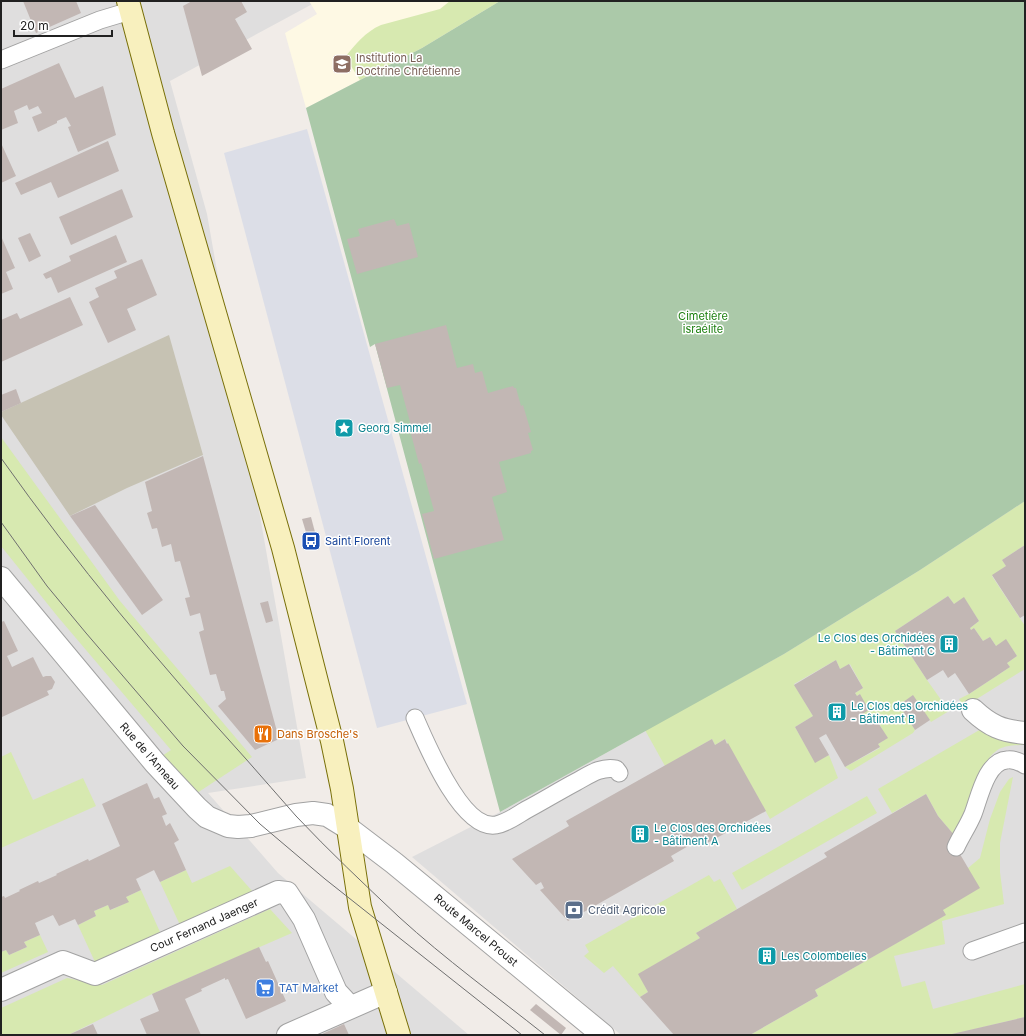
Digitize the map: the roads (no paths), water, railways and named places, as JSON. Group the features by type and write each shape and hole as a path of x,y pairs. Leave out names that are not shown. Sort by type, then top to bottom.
{"main road":[{"path":"129,6 163,134 283,548 332,741 348,828 360,907 399,1035"}],"street":[{"name":"Rue de l'Anneau","path":"1,578 155,763 207,817 228,826 238,827 251,826 296,815 313,813 327,815 348,828"},
{"path":"973,710 998,729 1010,732 1025,733"},
{"name":"Route Marcel Proust","path":"348,828 394,863 603,1035"},
{"name":"Cour Fernand Jaenger","path":"1,990 64,962 95,974 278,892 287,893 304,919 336,992 350,1007"},
{"path":"288,1035 386,992"}],"lane":[{"path":"1,60 100,20 129,6"},
{"path":"415,718 443,777 458,801 470,815 483,823 494,826 505,823 555,793 604,768 616,769 619,773"},
{"path":"956,847 973,814 992,769 1006,760 1019,762 1025,765"},
{"path":"972,951 1025,932"}],"tram line":[{"path":"1,458 89,575 150,650 296,816 416,933 452,963 545,1035"},
{"path":"1,522 47,586 86,633 183,746 260,824 325,879 522,1035"}],"place":[{"name":"Institution La Doctrine Chrétienne","path":"342,64"},
{"name":"Georg Simmel","path":"344,428"},
{"name":"Saint Florent","path":"311,541"},
{"name":"Le Clos des Orchidées - Bâtiment C","path":"949,644"},
{"name":"Le Clos des Orchidées - Bâtiment B","path":"837,712"},
{"name":"Dans Brosche's","path":"263,734"},
{"name":"Le Clos des Orchidées - Bâtiment A","path":"640,834"},
{"name":"Crédit Agricole","path":"574,910"},
{"name":"Les Colombelles","path":"767,956"},
{"name":"TAT Market","path":"265,988"}],"park label":[{"name":"Cimetière israélite","path":"703,322"}]}
